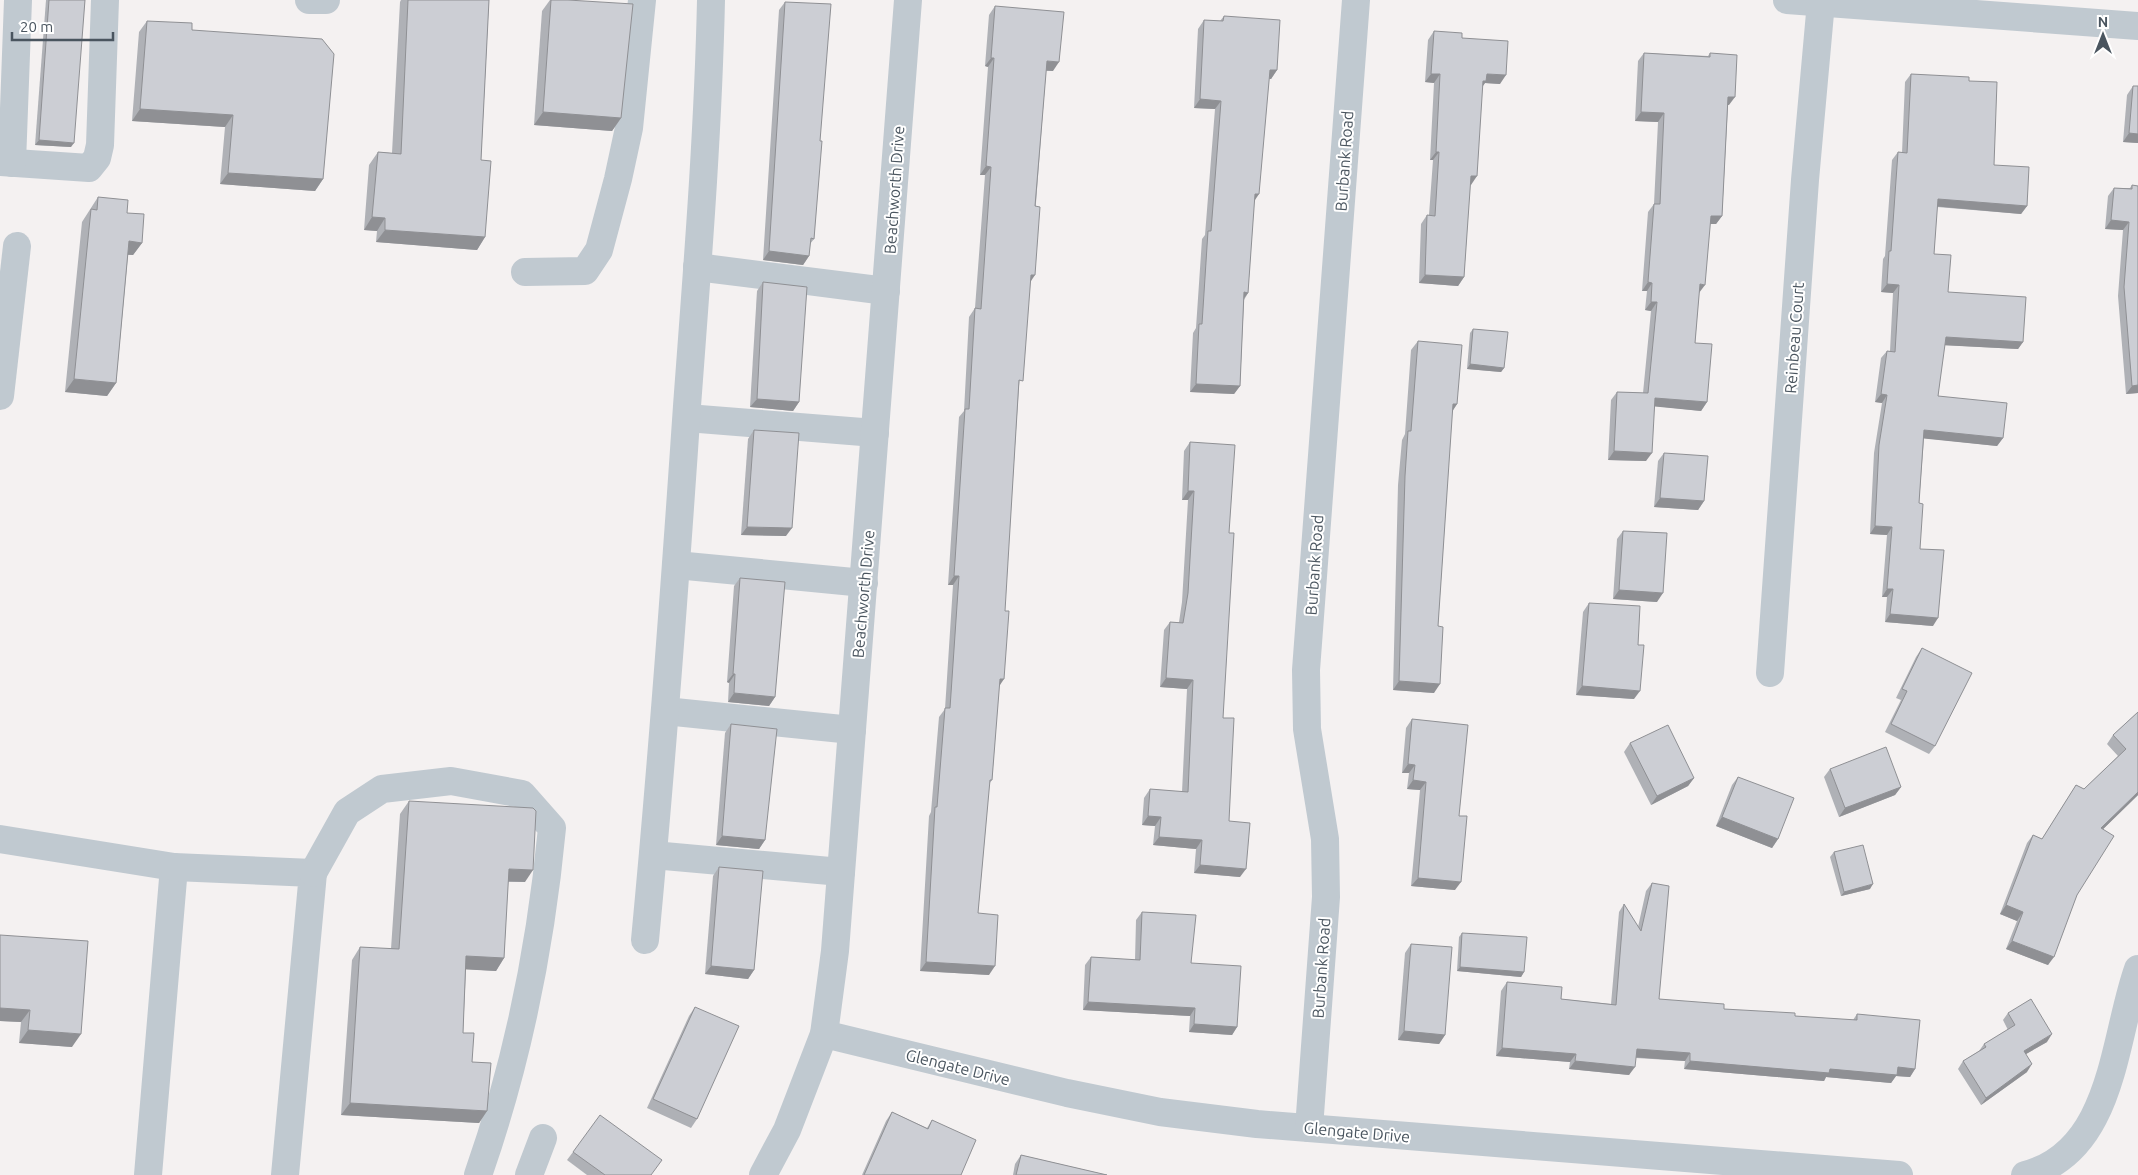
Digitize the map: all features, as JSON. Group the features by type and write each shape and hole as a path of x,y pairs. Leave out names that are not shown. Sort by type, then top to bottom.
{"street":[{"path":"0,2 6,0"},
{"path":"18,0 6,162 89,168 97,158 100,144 105,0"},
{"path":"309,0 326,0"},
{"path":"525,272 585,272 599,250 629,128 642,0"},
{"path":"645,940 665,711 698,267 709,101 712,0"},
{"name":"Beachworth Drive","path":"763,1175 788,1130 824,1034 835,951 908,0"},
{"name":"Burbank Road","path":"1309,1128 1326,897 1325,839 1307,729 1306,670 1356,0"},
{"path":"1787,0 2138,26"},
{"name":"Reinbeau Court","path":"1770,674 1804,190 1820,2"},
{"path":"0,396 17,246"},
{"path":"698,267 886,290"},
{"path":"687,418 875,433"},
{"path":"676,564 864,582"},
{"path":"665,711 852,730"},
{"path":"284,1175 313,873 347,812 382,789 452,781 522,794 552,828 548,877 524,1008 496,1125 478,1175"},
{"path":"0,839 174,867 313,873"},
{"path":"653,855 841,872"},
{"path":"148,1175 174,867"},
{"path":"2025,1175 2058,1161 2091,1125 2102,1102 2138,969"},
{"name":"Glengate Drive","path":"824,1034 1067,1093 1160,1112 1257,1124 1899,1175"},
{"path":"529,1175 543,1138"}],"building":[{"path":"49,0 85,0 74,143 39,140"},
{"path":"408,0 489,0 481,160 491,161 485,237 385,230 385,218 372,217 378,152 401,154"},
{"path":"551,0 633,4 621,118 543,112"},
{"path":"785,2 831,4 814,239 811,238 809,256 769,251"},
{"path":"995,6 1064,12 1059,62 1047,61 1035,206 1040,207 1035,275 1031,275 1023,381 1019,380 1005,611 1009,611 1004,679 1000,679 978,913 998,915 995,966 926,962 935,807 937,807 945,708 950,708 959,576 954,576 965,409 969,409 975,308 981,309 991,167 986,166 994,58 991,58"},
{"path":"1224,16 1280,20 1277,70 1270,70 1259,194 1255,194 1248,293 1244,292 1240,386 1196,384 1199,324 1202,324 1208,231 1211,231 1221,101 1200,99 1204,20 1223,21"},
{"path":"147,21 192,23 192,30 322,39 334,54 323,179 228,173 233,115 140,109"},
{"path":"1434,31 1462,33 1462,38 1508,41 1506,75 1487,74 1486,81 1483,81 1477,176 1471,176 1464,277 1425,275 1427,215 1435,216 1439,152 1436,152 1440,74 1431,74"},
{"path":"1644,53 1710,57 1710,53 1737,55 1735,97 1728,97 1722,216 1711,216 1705,285 1700,284 1695,343 1712,344 1707,402 1655,398 1652,453 1614,451 1617,392 1648,393 1657,302 1651,302 1652,283 1648,282 1654,204 1660,204 1664,113 1641,112"},
{"path":"1911,74 1969,77 1969,81 1997,82 1994,165 2029,167 2027,206 1938,199 1934,254 1951,255 1948,292 2026,297 2023,342 1946,337 1938,396 2007,403 2003,438 1924,430 1919,503 1923,504 1920,549 1944,550 1938,618 1890,614 1893,589 1887,589 1892,527 1875,526 1879,445 1887,395 1881,394 1887,351 1895,352 1899,285 1887,284 1889,251 1891,251 1898,152 1907,153"},
{"path":"2133,86 2138,86 2138,134 2129,133"},
{"path":"2132,185 2138,186 2138,385 2132,386 2124,287 2129,222 2111,220 2114,188 2132,189"},
{"path":"98,197 128,200 127,213 144,214 142,243 129,241 116,383 74,379 91,209 97,210"},
{"path":"763,282 807,287 799,402 757,399"},
{"path":"1473,329 1508,332 1504,368 1470,364"},
{"path":"1418,341 1462,345 1457,404 1453,404 1438,626 1443,627 1440,684 1399,681 1405,476 1408,431 1411,431"},
{"path":"754,430 799,433 792,528 747,527"},
{"path":"1190,442 1235,445 1229,533 1234,533 1223,718 1234,718 1229,821 1250,823 1246,869 1200,865 1202,840 1159,837 1161,817 1148,816 1150,789 1188,792 1193,680 1166,678 1170,622 1183,623 1188,593 1194,491 1188,491"},
{"path":"1664,453 1708,456 1704,501 1660,498"},
{"path":"1623,531 1667,533 1663,593 1619,590"},
{"path":"740,578 785,582 775,697 734,693 735,674 733,674"},
{"path":"1589,603 1640,606 1638,645 1644,645 1640,691 1582,686"},
{"path":"1922,648 1972,673 1935,746 1891,724 1907,691 1902,689"},
{"path":"2138,712 2138,792 2101,828 2114,836 2077,895 2054,957 2012,941 2023,912 2006,905 2033,835 2042,839 2076,785 2084,789 2126,749 2113,735"},
{"path":"1412,719 1468,725 1459,816 1467,816 1461,882 1418,878 1426,782 1413,780 1415,765 1408,764"},
{"path":"731,724 777,729 765,840 722,836"},
{"path":"1668,725 1694,778 1657,796 1630,743"},
{"path":"1886,747 1901,787 1845,808 1830,769"},
{"path":"1738,777 1794,798 1778,839 1722,817"},
{"path":"409,801 533,808 536,811 533,870 509,869 504,958 466,956 463,1033 474,1033 472,1062 491,1063 487,1111 350,1103 360,947 399,949"},
{"path":"1863,845 1873,884 1844,892 1834,852"},
{"path":"719,867 763,871 754,970 711,966"},
{"path":"1652,883 1669,886 1659,999 1724,1004 1724,1009 1795,1013 1795,1016 1857,1020 1857,1014 1920,1020 1915,1069 1898,1067 1897,1075 1830,1069 1829,1073 1690,1061 1690,1053 1637,1049 1635,1067 1575,1061 1576,1054 1502,1048 1507,982 1562,987 1561,999 1616,1005 1624,904 1641,931"},
{"path":"1142,912 1196,915 1191,963 1241,966 1237,1027 1194,1024 1195,1008 1088,1002 1091,957 1140,960"},
{"path":"1462,933 1527,937 1524,972 1460,967"},
{"path":"0,935 88,941 81,1034 28,1030 30,1010 0,1008"},
{"path":"1411,944 1452,947 1445,1035 1404,1031"},
{"path":"2031,999 2052,1034 2024,1051 2032,1064 1986,1098 1963,1061 1986,1047 1984,1044 2015,1025 2008,1013"},
{"path":"695,1007 739,1026 697,1119 653,1099"},
{"path":"892,1112 928,1129 932,1120 976,1140 961,1175 864,1175"},
{"path":"600,1115 662,1160 651,1175 605,1175 573,1152"},
{"path":"1021,1155 1107,1175 1016,1175"}]}
